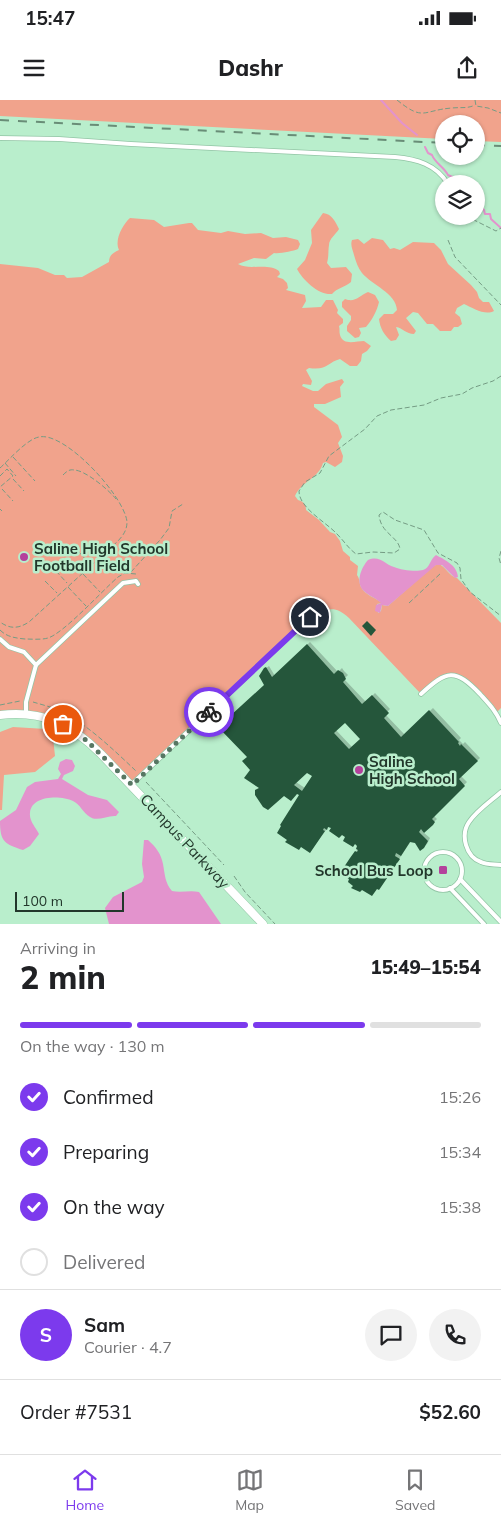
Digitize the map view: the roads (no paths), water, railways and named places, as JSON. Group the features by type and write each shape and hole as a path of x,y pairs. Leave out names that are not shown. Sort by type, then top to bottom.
{"street":[{"name":"Campus Parkway","path":"0,714 26,714 50,718 72,729 94,746 263,924"}],"lane":[{"path":"0,138 58,139 395,157 417,160 430,166 441,175"},
{"path":"26,714 26,702 36,665 123,583 136,581 138,584"},
{"path":"132,785 310,617"},
{"path":"0,639 9,647 24,652 36,665"},
{"path":"421,694 442,678 458,676 469,683 496,712 501,723"},
{"path":"501,792 470,821 466,828 465,836 468,851 475,858 483,863 501,865"},
{"path":"442,853 455,857 461,869 460,879 450,888 437,889 426,880 424,871 430,858 442,853"},
{"path":"460,879 501,922"},
{"path":"450,888 484,924"}],"waterway":[{"path":"381,100 402,123 417,135"},
{"path":"425,147 448,175"},
{"path":"485,214 490,214 491,219 501,228"}],"railway":[{"path":"0,120 435,143"},
{"path":"485,145 501,146"}],"place":[{"name":"Saline High School Football Field","path":"24,557"},
{"name":"Saline High School","path":"359,770"},
{"name":"School Bus Loop","path":"443,870"}]}
